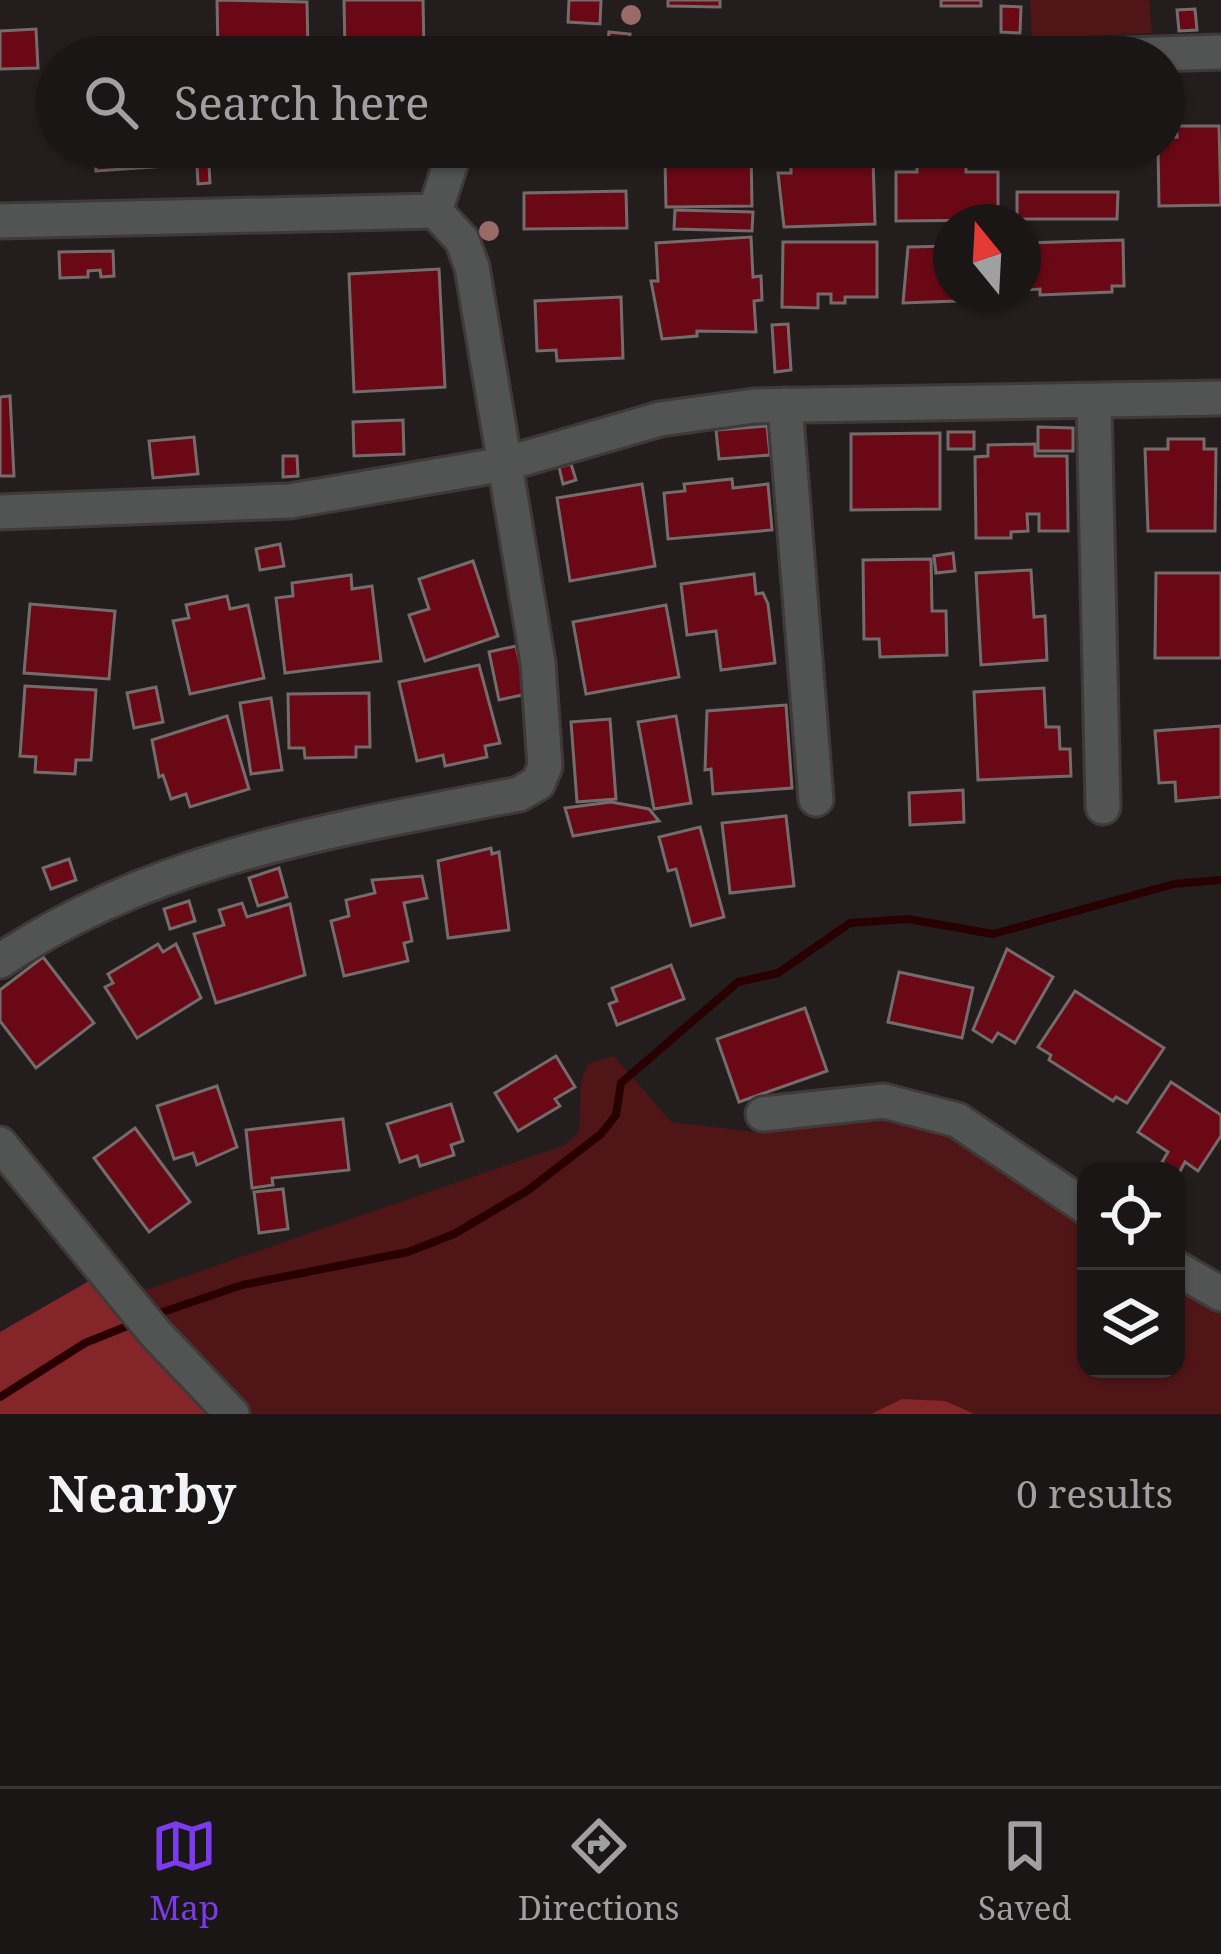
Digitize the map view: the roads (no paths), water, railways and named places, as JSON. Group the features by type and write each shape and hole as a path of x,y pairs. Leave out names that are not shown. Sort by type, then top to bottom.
{"street":[{"path":"1185,53 1221,52"},
{"path":"435,211 449,168"},
{"path":"0,220 435,211 463,240 472,268 538,663 545,766 538,783 519,794 275,844 178,871 86,909 0,961"},
{"path":"0,512 290,500 505,464 660,419 785,405 1221,398"},
{"path":"1094,400 1103,807"},
{"path":"785,405 816,799"},
{"path":"763,1114 884,1101 957,1120 1077,1201"},
{"path":"0,1144 155,1333 232,1414"},
{"path":"1179,1270 1221,1294"}],"waterway":[{"path":"154,1315 242,1285 408,1252 454,1234 527,1191 601,1134 616,1115 621,1083 738,982 778,973 850,923 908,919 993,934 1174,884 1221,880"},
{"path":"0,1397 85,1343 135,1323"}]}
